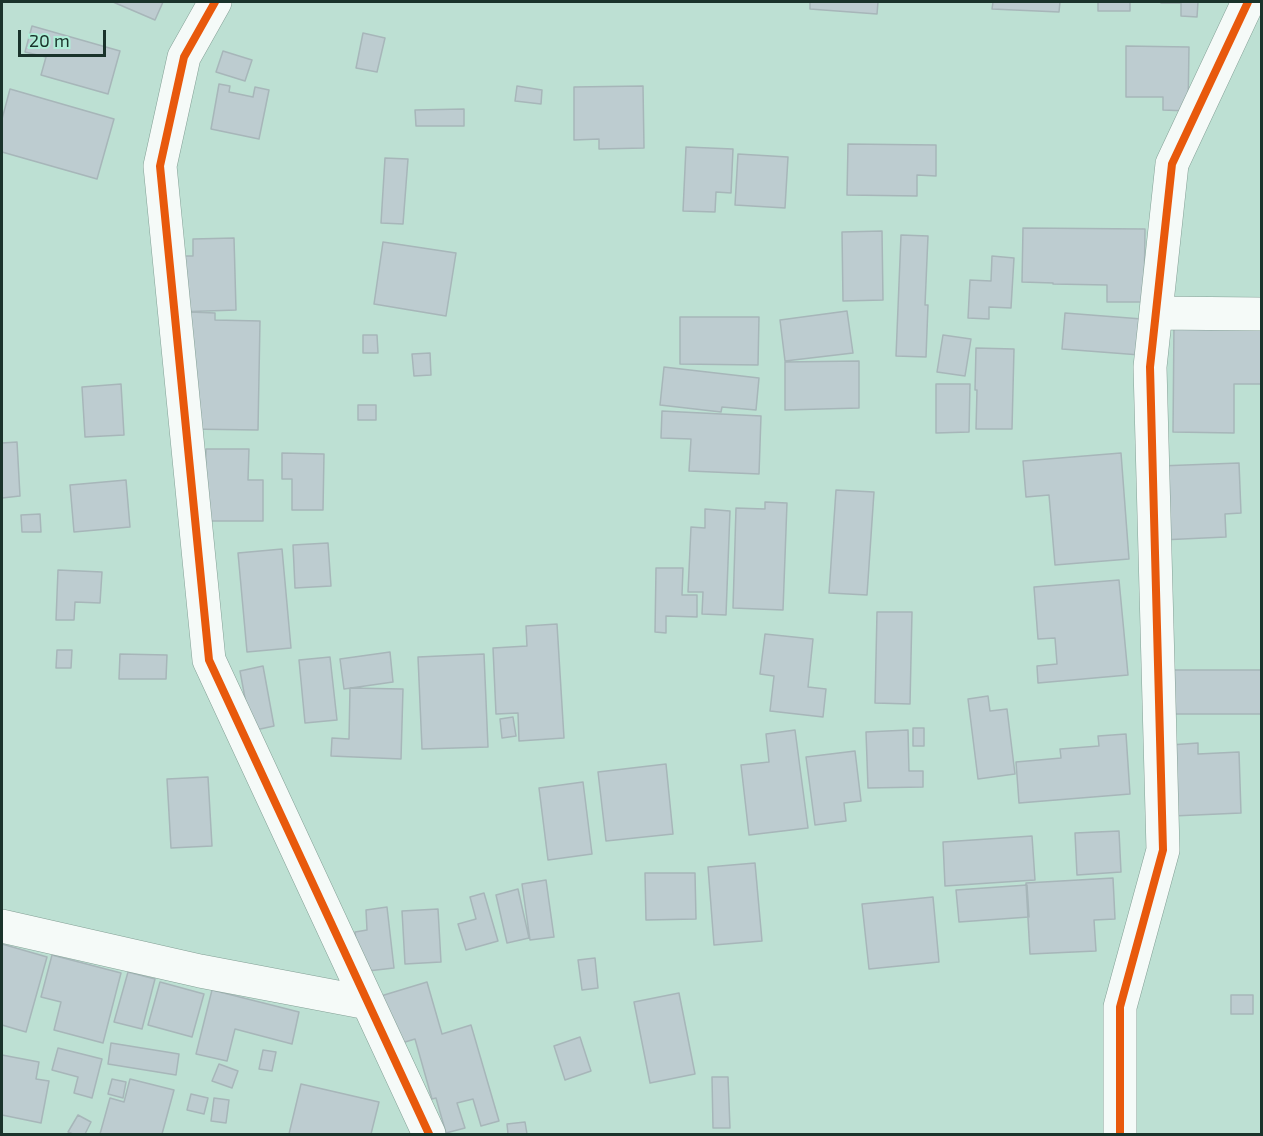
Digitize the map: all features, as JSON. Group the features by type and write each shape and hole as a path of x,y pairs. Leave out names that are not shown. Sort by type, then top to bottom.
{"street":[{"path":"214,2 184,57 160,166 209,660 429,1134"},
{"path":"1120,1134 1120,1007 1163,850 1150,367 1172,164 1248,2"},
{"path":"1156,313 1262,314"},
{"path":"2,926 200,971 368,1003"}],"building":[{"path":"113,2 163,2 155,20"},
{"path":"810,2 878,2 877,14 810,9"},
{"path":"993,2 1060,2 1059,12 992,9"},
{"path":"1098,2 1130,2 1130,11 1098,11"},
{"path":"1161,2 1198,2 1197,17 1181,16 1181,3"},
{"path":"32,26 120,51 108,94 41,75 46,57 25,52"},
{"path":"363,33 385,38 377,72 356,68"},
{"path":"1126,46 1189,47 1188,111 1163,110 1163,97 1126,97"},
{"path":"223,51 252,60 245,81 216,72"},
{"path":"219,84 230,86 229,92 253,97 255,87 269,90 259,139 211,129"},
{"path":"517,86 542,90 541,104 515,101"},
{"path":"643,86 644,148 599,149 599,139 574,140 574,87"},
{"path":"10,89 114,119 97,179 2,152 2,119"},
{"path":"464,109 464,126 416,126 415,110"},
{"path":"848,144 936,145 936,176 917,175 917,196 847,195"},
{"path":"686,147 733,149 731,193 716,192 715,212 683,211"},
{"path":"738,154 788,157 785,208 735,205"},
{"path":"385,158 408,159 403,224 381,223"},
{"path":"1023,228 1145,229 1144,302 1107,302 1107,285 1022,282"},
{"path":"882,231 883,300 843,301 842,232"},
{"path":"901,235 928,236 925,305 928,305 926,357 896,356"},
{"path":"234,238 236,310 177,312 175,256 193,256 193,239"},
{"path":"383,242 456,253 446,316 374,304"},
{"path":"992,256 1014,258 1011,308 989,307 989,319 968,318 970,280 991,281"},
{"path":"847,311 853,353 785,361 780,320"},
{"path":"190,312 215,313 215,320 260,321 258,430 187,429"},
{"path":"1065,313 1142,319 1140,355 1062,349"},
{"path":"680,317 759,317 758,365 680,364"},
{"path":"1174,323 1262,324 1262,384 1234,384 1234,433 1173,432"},
{"path":"363,335 377,335 378,353 363,353"},
{"path":"943,335 971,339 965,376 937,372"},
{"path":"976,348 1014,349 1012,429 976,429"},
{"path":"430,353 431,375 414,376 412,354"},
{"path":"859,361 859,408 785,410 785,362"},
{"path":"664,367 759,378 756,410 722,407 721,412 660,405"},
{"path":"121,384 124,435 85,437 82,387"},
{"path":"936,384 970,384 969,432 936,433"},
{"path":"358,405 376,405 376,420 358,420"},
{"path":"662,411 761,416 759,474 689,471 691,439 661,438"},
{"path":"17,442 20,496 2,498 2,443"},
{"path":"206,449 249,449 248,480 263,480 263,521 204,521"},
{"path":"282,453 324,454 323,510 292,510 292,479 282,479"},
{"path":"1121,453 1129,559 1055,565 1049,495 1026,497 1023,461"},
{"path":"1239,463 1241,513 1225,514 1226,537 1161,540 1159,466"},
{"path":"126,480 130,527 74,532 70,485"},
{"path":"836,490 874,492 867,595 829,593"},
{"path":"765,502 787,503 783,610 733,608 736,508 765,509"},
{"path":"705,509 730,511 726,615 702,614 703,592 688,592 691,527 705,528"},
{"path":"40,514 41,532 22,532 21,515"},
{"path":"328,543 331,586 295,588 293,545"},
{"path":"282,549 291,648 247,652 238,553"},
{"path":"656,568 683,568 682,595 697,595 697,617 666,616 666,633 655,632"},
{"path":"58,570 102,572 100,603 75,602 74,620 56,620"},
{"path":"1119,580 1128,675 1038,683 1037,666 1057,664 1055,638 1038,639 1034,587"},
{"path":"877,612 912,612 910,704 875,703"},
{"path":"557,624 564,738 519,741 518,713 496,714 493,648 527,646 526,626"},
{"path":"765,634 813,639 808,687 826,689 823,717 770,711 774,676 760,674"},
{"path":"57,650 72,650 71,668 56,668"},
{"path":"390,652 393,682 344,689 340,659"},
{"path":"120,654 167,655 166,679 119,679"},
{"path":"484,654 488,747 422,749 418,657"},
{"path":"330,657 337,720 305,723 299,660"},
{"path":"263,666 274,726 251,731 240,671"},
{"path":"1170,670 1262,670 1262,714 1170,714"},
{"path":"350,688 403,689 401,759 331,756 332,738 349,739"},
{"path":"988,696 990,711 1007,709 1015,774 978,779 968,699"},
{"path":"513,717 516,736 502,738 500,719"},
{"path":"913,728 924,728 924,746 913,746"},
{"path":"795,730 808,828 749,835 741,765 769,762 766,734"},
{"path":"908,730 909,771 923,771 923,787 868,788 866,732"},
{"path":"1126,734 1130,794 1019,803 1016,762 1061,758 1060,749 1099,746 1098,736"},
{"path":"1198,743 1198,754 1239,752 1241,813 1173,816 1170,745"},
{"path":"855,751 861,801 844,803 846,821 815,825 806,757"},
{"path":"666,764 673,834 606,841 598,772"},
{"path":"208,777 212,846 171,848 167,779"},
{"path":"583,782 592,854 548,860 539,788"},
{"path":"1119,831 1121,872 1077,875 1075,833"},
{"path":"1032,836 1035,880 945,886 943,842"},
{"path":"755,863 762,941 714,945 708,867"},
{"path":"645,873 695,873 696,919 646,920"},
{"path":"1113,878 1115,919 1094,920 1096,951 1030,954 1026,883"},
{"path":"546,880 554,937 530,940 522,884"},
{"path":"1027,885 1029,917 959,922 956,890"},
{"path":"518,889 529,938 507,943 496,895"},
{"path":"484,893 498,941 466,950 458,924 476,919 470,897"},
{"path":"933,897 939,962 869,969 862,904"},
{"path":"387,907 394,968 359,972 355,932 367,930 366,910"},
{"path":"438,909 441,962 405,964 402,911"},
{"path":"2,944 47,957 26,1032 2,1025"},
{"path":"52,955 121,973 103,1043 54,1030 61,1002 41,997"},
{"path":"595,958 598,988 582,990 578,960"},
{"path":"128,972 155,979 142,1029 114,1022"},
{"path":"160,982 204,994 192,1037 148,1025"},
{"path":"427,982 442,1034 471,1025 499,1121 481,1126 473,1099 457,1103 465,1128 446,1133 436,1098 432,1099 415,1039 385,1048 371,999"},
{"path":"212,990 299,1012 292,1044 235,1029 227,1061 196,1054"},
{"path":"679,993 695,1074 650,1083 634,1002"},
{"path":"1231,995 1253,995 1253,1014 1231,1014"},
{"path":"580,1037 591,1071 565,1080 554,1046"},
{"path":"111,1043 179,1054 176,1075 108,1064"},
{"path":"58,1048 102,1059 92,1098 74,1093 78,1077 52,1070"},
{"path":"263,1050 276,1052 272,1071 259,1069"},
{"path":"2,1055 39,1062 36,1079 49,1081 41,1123 2,1115"},
{"path":"219,1064 238,1071 232,1088 212,1081"},
{"path":"712,1077 728,1077 730,1128 713,1128"},
{"path":"112,1079 126,1082 123,1098 108,1094"},
{"path":"130,1079 174,1090 162,1134 100,1134 110,1098 124,1102"},
{"path":"301,1084 379,1102 371,1134 289,1134"},
{"path":"191,1094 208,1098 204,1114 187,1110"},
{"path":"214,1098 229,1100 226,1123 211,1121"},
{"path":"78,1115 91,1122 85,1134 68,1132"},
{"path":"525,1122 527,1134 508,1134 507,1124"}],"cycle path":[{"path":"215,2 184,57 160,166 209,660 429,1134"},
{"path":"1120,1134 1120,1007 1163,850 1150,367 1172,164 1248,2"}]}
